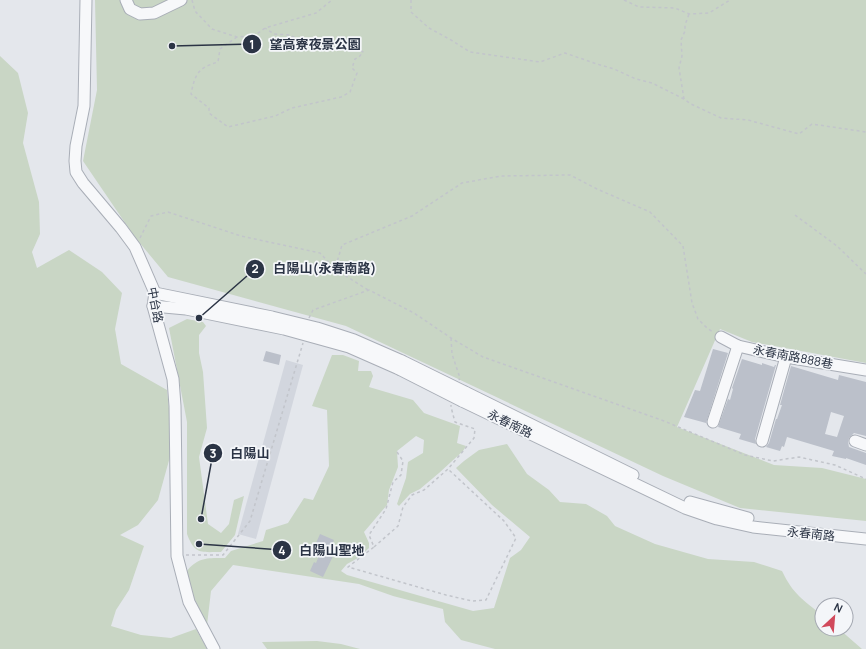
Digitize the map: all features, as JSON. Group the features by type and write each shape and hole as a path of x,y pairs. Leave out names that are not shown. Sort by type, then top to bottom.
{"street":[{"name":"中台路","path":"86,0 84,106 76,146 76,172 83,183 135,247 155,293 153,306 173,379 175,406 177,556 189,602 214,649"},
{"path":"126,0 130,9 140,14 154,13 181,0"},
{"name":"永春南路","path":"155,293 272,317 317,328 354,340 459,394 687,505 728,514 753,523 866,540"},
{"name":"永春南路","path":"153,306 186,309 284,329 349,347 401,365"},
{"name":"永春南路888巷","path":"721,337 738,346 786,357 866,370"},
{"path":"713,422 738,346"},
{"path":"762,441 786,357"},
{"path":"855,441 866,444"},
{"name":"永春南路","path":"753,523 866,532"}],"path":[{"path":"192,0 195,11 212,29 237,37 254,36 265,28 316,13 332,0"},
{"path":"410,0 411,12 428,28 470,52 540,62 565,52 614,69 636,79 652,83 721,118 748,120 799,134 812,124 866,132"},
{"path":"624,0 639,7 675,8 689,14 709,13 730,0"},
{"path":"684,99 679,68 682,56 681,40 689,14"},
{"path":"237,37 220,49 218,62 207,65 196,75 191,94 209,108 209,113 228,128 275,116 292,108 341,97 350,92 357,73 352,68 355,59 363,52 352,45 312,45 289,35 274,34 265,28"},
{"path":"335,269 342,245 412,216 462,183 501,176 570,175 597,189 650,212 683,246 692,303 698,319 707,328 721,337"},
{"path":"135,247 151,216 168,212 240,236 320,253 335,269 369,290 414,312 451,338 483,357 664,421 745,455 772,461 799,457 835,465 866,479"},
{"path":"795,215 837,246 866,274"},
{"path":"309,318 313,310 369,290"},
{"path":"448,469 504,520 516,538 486,600 472,601 446,595 348,567 398,526 403,507 412,495 424,490 448,469 474,438 475,429 455,422 451,407 459,394 460,378 452,354 451,338"},
{"path":"177,556 223,555 250,521 303,343"},
{"path":"374,547 369,535 386,509 393,482 401,475 403,461 397,452"}],"shaded area":[{"path":"286,360 303,365 256,539 238,534"}],"green space":[{"path":"95,0 866,0 866,363 752,342 720,329 677,427 774,465 822,468 866,479 866,521 740,508 663,476 346,326 168,277 134,236 83,161 97,90"},
{"path":"0,56 18,73 28,113 23,143 39,202 40,234 32,252 37,268 69,250 102,272 122,293 115,329 121,364 167,390 173,446 158,500 138,525 120,535 144,546 129,590 116,610 111,626 141,635 171,638 196,629 207,649 0,649"},
{"path":"187,319 203,322 206,326 199,335 199,353 203,372 207,428 199,457 208,524 221,533 229,524 234,500 244,496 235,535 221,552 204,552 196,549 187,534 187,422 169,328"},
{"path":"332,355 343,355 359,361 358,371 371,371 373,376 369,387 413,400 424,413 460,426 457,443 466,446 463,451 439,473 420,489 410,494 399,506 397,504 406,478 408,462 423,453 424,440 416,436 397,451 398,467 389,490 387,505 364,532 369,543 369,548 358,558 347,564 341,571 347,575 473,611 494,608 510,558 521,550 530,537 492,505 456,468 479,450 507,444 527,474 549,490 560,502 586,504 607,516 615,526 655,544 708,559 754,562 782,571 794,591 814,609 814,637 848,637 862,649 495,649 461,640 445,622 443,609 393,596 359,584 233,565 211,591 207,625 193,596 186,572 195,563 203,559 225,558 231,551 263,541 266,530 288,523 304,498 313,500 329,466 327,410 312,406"},
{"path":"317,641 341,644 360,649 267,649 262,642"}],"building":[{"path":"713,349 728,353 706,423 684,417 695,390 700,391"},
{"path":"266,351 281,355 279,365 263,361"},
{"path":"742,359 762,365 762,363 774,367 776,365 755,439 756,444 739,439 741,434 718,427 728,399 730,400 732,388"},
{"path":"791,366 838,380 839,375 866,382 866,436 854,433 849,438 848,442 849,447 866,453 866,465 846,458 832,456 834,451 787,437 784,447 782,446 780,451 766,447 769,443 782,405 780,405","holes":["831,412 844,416 837,437 825,434"]},
{"path":"320,534 334,540 330,549 335,552 323,577 310,571 314,562 316,563 323,546 316,543"}],"place":[{"name":"望高寮夜景公園","path":"172,46"},
{"name":"白陽山(永春南路)","path":"199,318"},
{"name":"白陽山","path":"201,519"},
{"name":"白陽山聖地","path":"199,544"}]}
